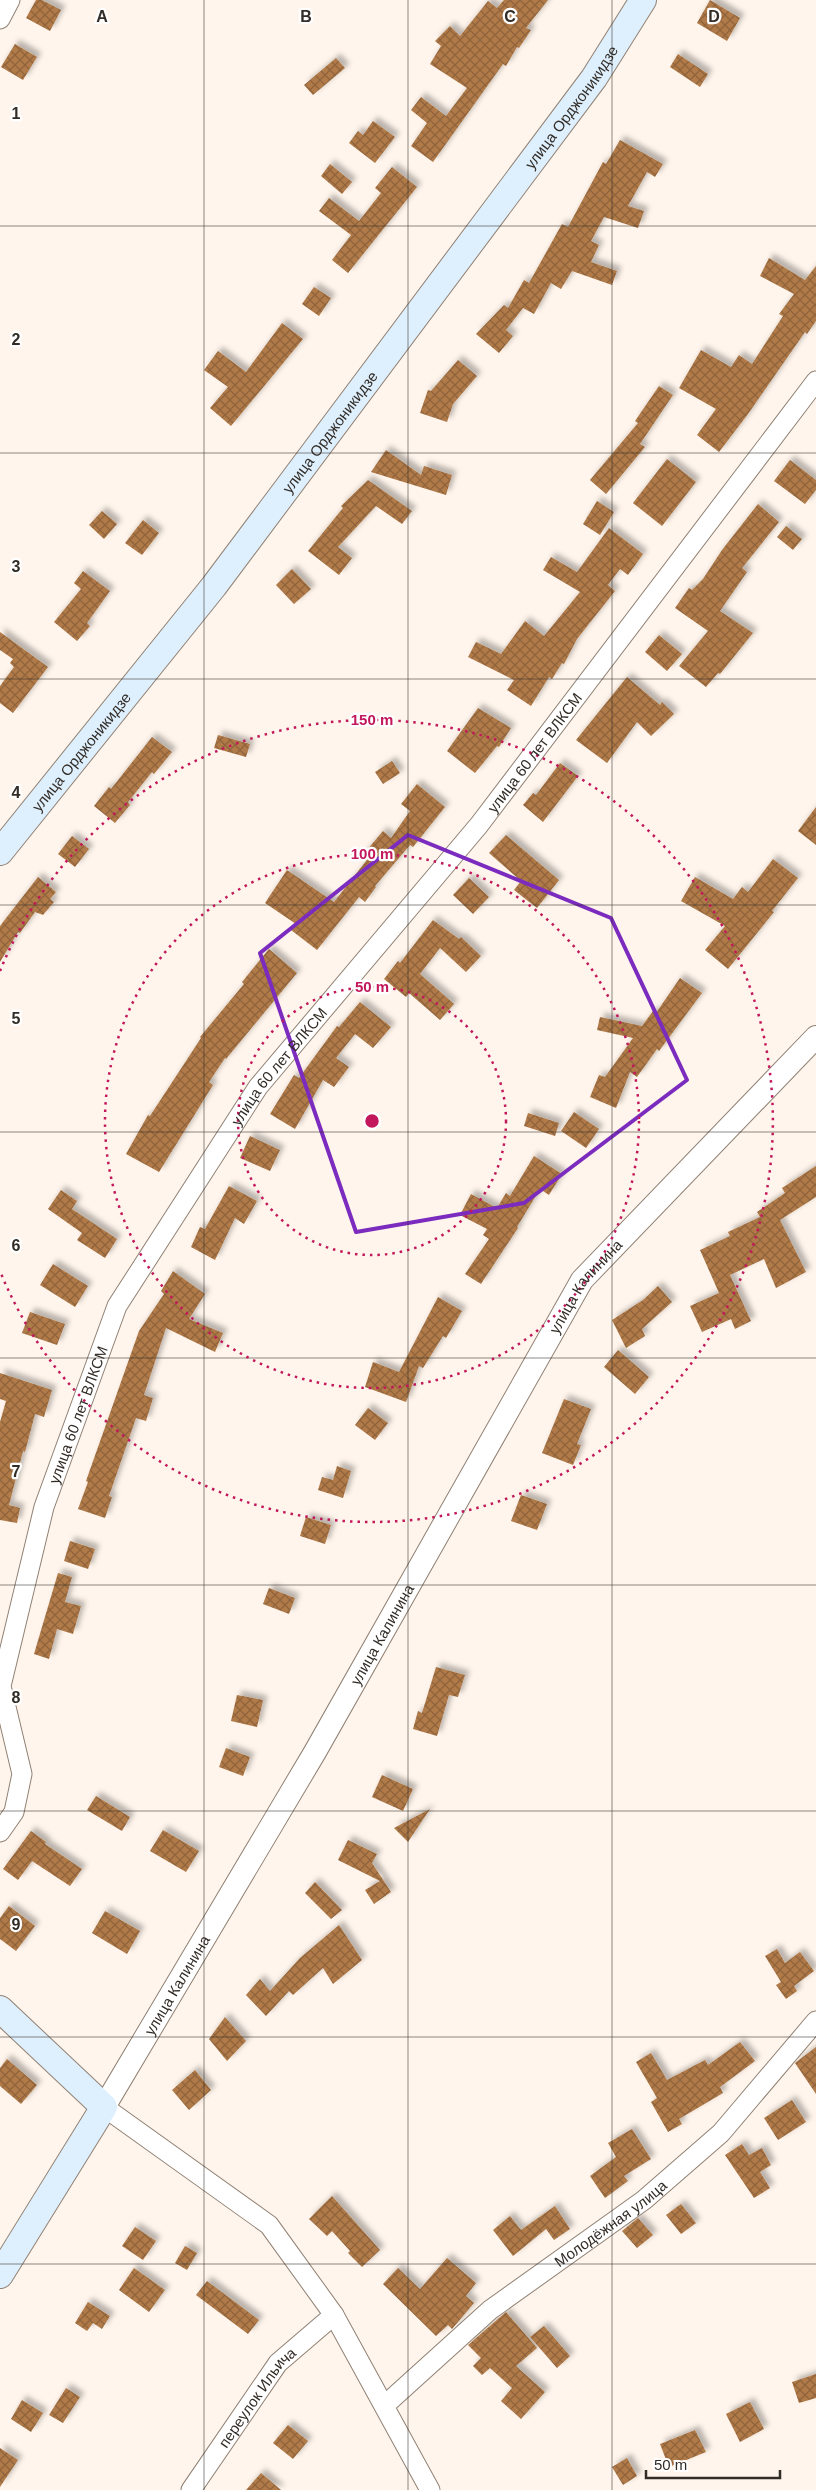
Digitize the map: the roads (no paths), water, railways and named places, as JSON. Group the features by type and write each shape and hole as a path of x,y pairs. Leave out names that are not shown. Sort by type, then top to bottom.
{"main road":[{"name":"улица Орджоникидзе","path":"0,852 214,586 594,78 643,0"},
{"path":"0,2009 104,2107"},
{"name":"улица Калинина","path":"0,2275 104,2107"}],"street":[{"path":"0,19 10,0"},
{"name":"улица 60 лет ВЛКСМ","path":"0,1832 14,1812 22,1774 1,1686 44,1507 117,1306 258,1087 479,825 816,381"},
{"name":"улица Калинина","path":"104,2107 315,1752 582,1280 816,1037"},
{"name":"Молодёжная улица","path":"385,2405 490,2310 644,2200 721,2133 816,2021"},
{"path":"104,2107 268,2225 334,2315 430,2490"},
{"name":"переулок Ильича","path":"191,2490 278,2363 334,2315"}]}
